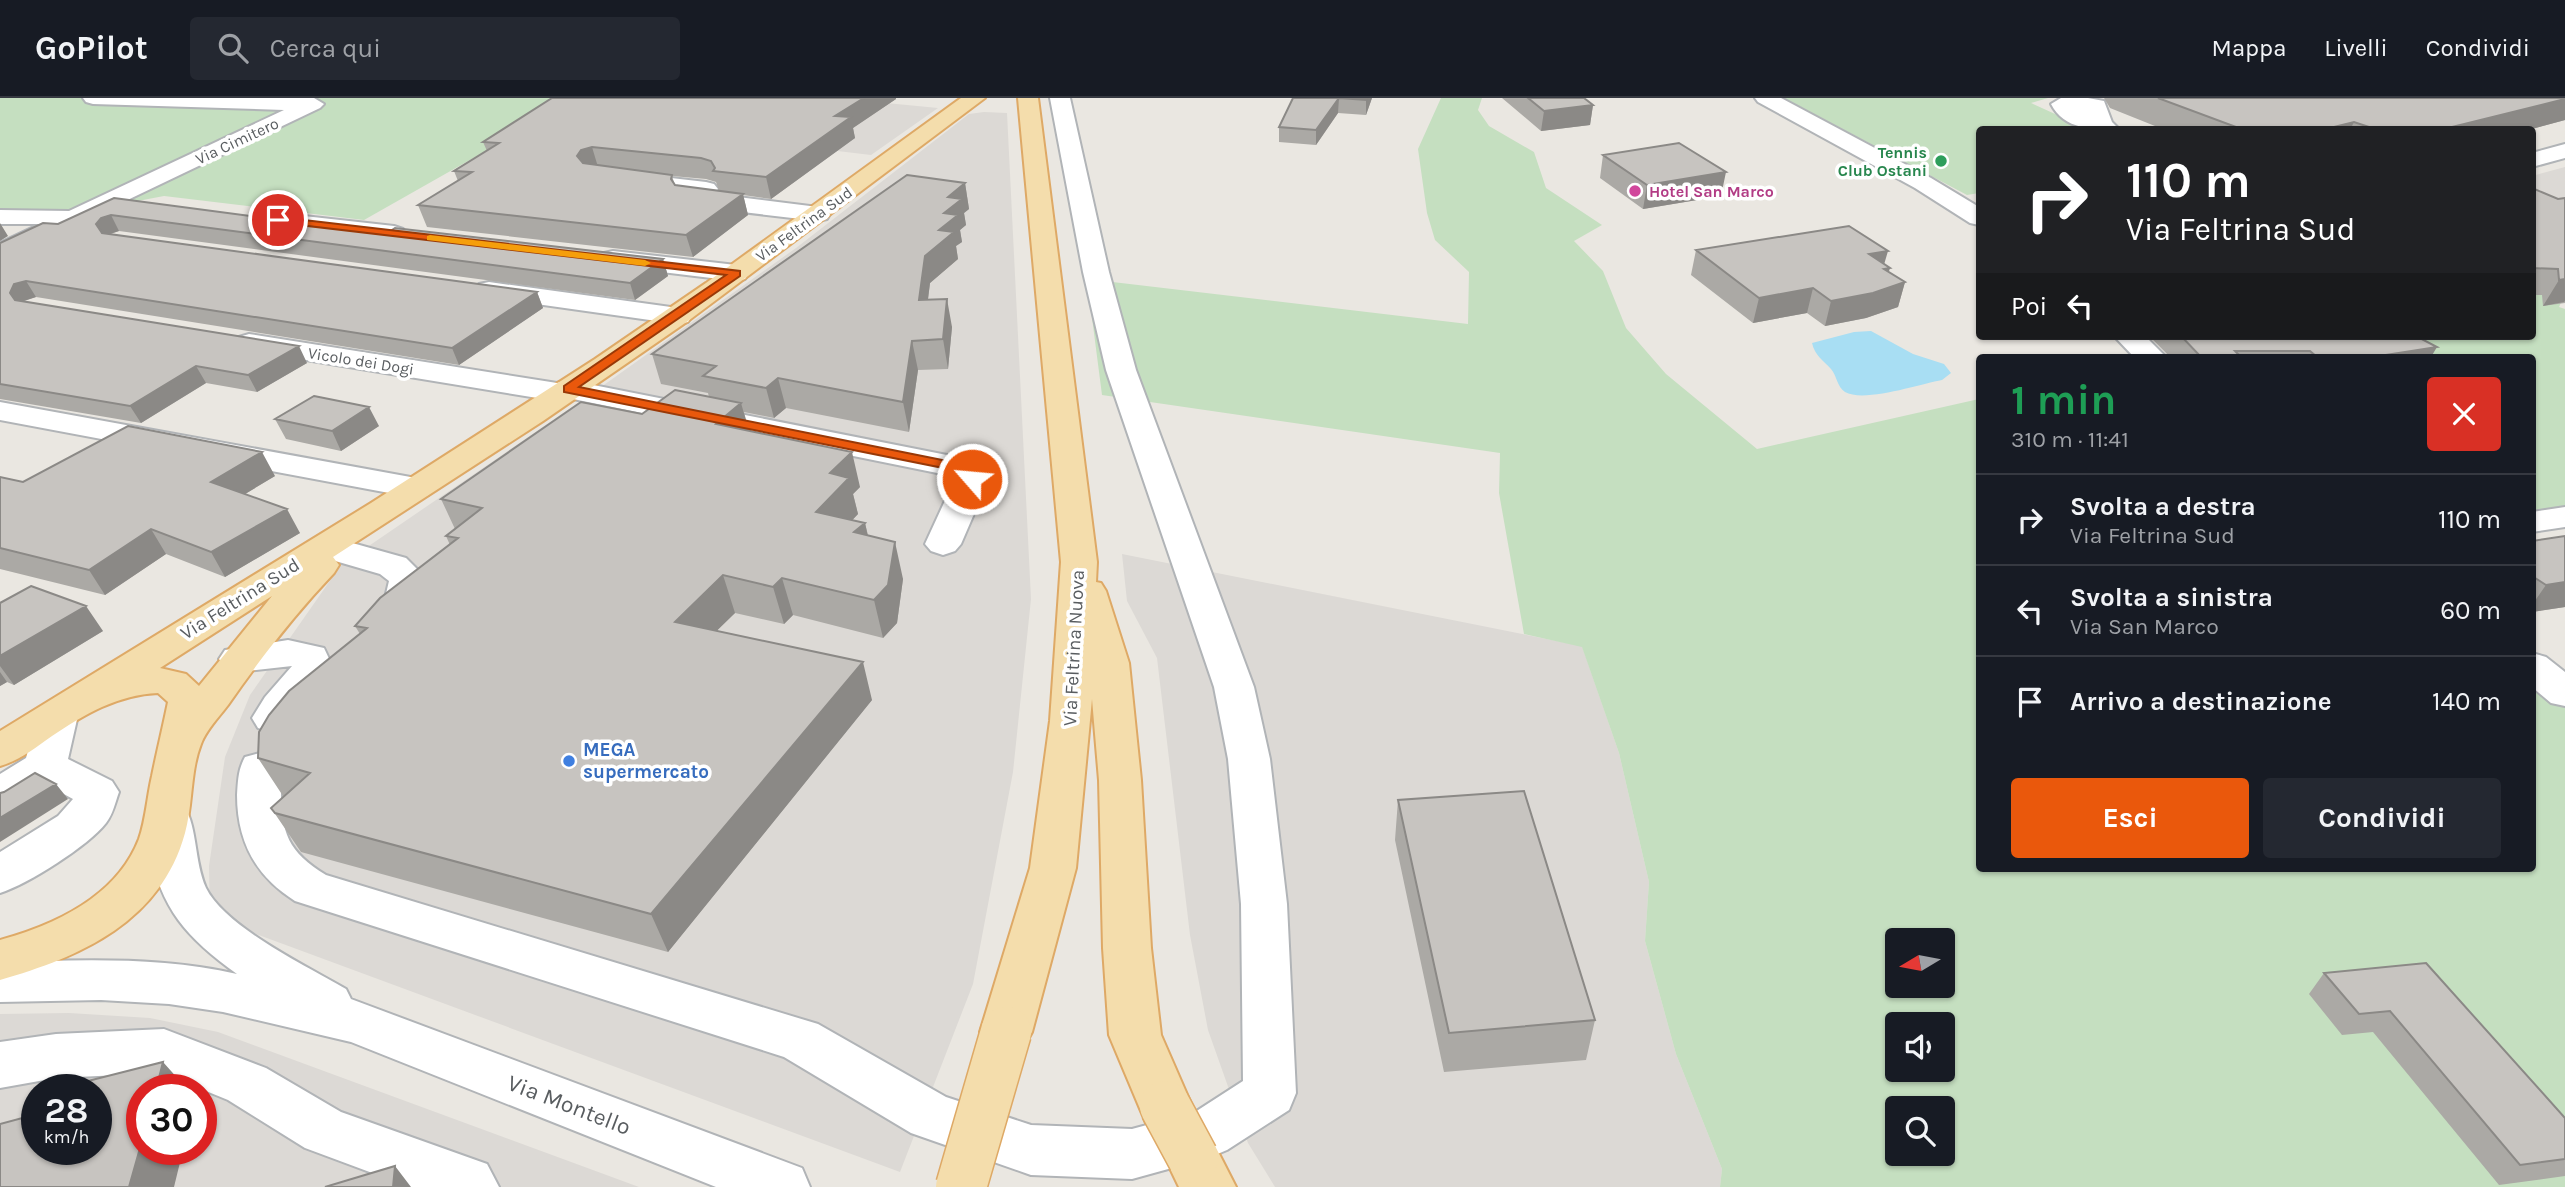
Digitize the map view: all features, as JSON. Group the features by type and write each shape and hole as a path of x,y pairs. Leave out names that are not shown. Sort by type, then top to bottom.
{"main road":[{"name":"Via Feltrina Sud","path":"70,707 407,494 678,316 975,98"},
{"name":"Via Feltrina Sud","path":"946,119 970,111 1016,110"},
{"name":"Via Feltrina Nuova","path":"961,1187 1053,868 1071,721 1079,562 1016,110"},
{"name":"Via Feltrina Sud","path":"181,739 239,659 300,586 338,550 407,494"},
{"path":"1079,562 1109,663 1120,780 1126,948 1135,1035 1165,1106 1204,1180"},
{"path":"0,751 70,707 133,683 173,681 181,686 188,702 168,816 160,842 147,868 120,903 76,932 46,946 0,960"}],"street":[{"name":"Via Cimitero","path":"0,253 313,104 93,98"},
{"path":"239,659 296,652 306,654 311,660 312,667 307,676 285,699 267,729 258,800 267,848 276,864 291,878 311,888 800,1041 879,1084 930,1116 1031,1150 1132,1154 1208,1133 1270,1093 1264,904 1248,759 1234,687 1121,370 1096,272 1060,98"},
{"path":"1765,98 1923,183 1976,216"},
{"path":"2536,159 2565,151"},
{"path":"625,180 706,189 691,199 818,214"},
{"path":"0,217 76,217"},
{"path":"278,220 415,236"},
{"path":"593,257 736,273"},
{"path":"464,287 678,316"},
{"name":"Vicolo dei Dogi","path":"228,340 565,391 962,468 970,473 972,479 943,544"},
{"path":"2132,340 2148,354"},
{"path":"0,411 407,494"},
{"path":"2536,521 2565,517"},
{"path":"260,768 287,727 394,615 408,588 407,577 393,566 338,550"},
{"path":"2536,669 2565,694"},
{"path":"0,794 45,766 70,707"},
{"path":"0,875 74,828 91,811 97,792 45,766"},
{"name":"Via Montello","path":"168,816 180,875 192,905 235,946 356,1022"},
{"name":"Via Montello","path":"0,982 101,979 169,984 223,991 356,1022 782,1187"},
{"path":"0,1065 56,1056 164,1051 247,1084 324,1131 467,1182 471,1187"}],"shaded area":[{"path":"571,98 834,98 938,108 871,155 779,144"},
{"path":"1007,113 1031,599 1013,772 973,984 900,1172 210,917 209,866 225,757 250,695 341,565 594,392 796,248 969,114"},
{"path":"2565,167 2565,217 2536,205 2536,175"},
{"path":"1122,554 1582,646 1619,753 1649,882 1645,941 1676,1054 1722,1169 1720,1187 1275,1187 1248,1143 1208,1030 1190,935 1157,658 1127,601"},
{"path":"69,1013 150,1018 218,1032 639,1187 0,1187 0,1014"}],"green space":[{"path":"0,98 571,98 544,118 364,220 164,196 38,220 0,218"},
{"path":"1441,98 1482,98 1478,110 1489,126 1534,152 1546,188 1602,225 1574,241 1603,271 1626,328 1666,374 1757,449 1976,400 1976,872 2536,872 2536,680 2565,706 2565,1187 1720,1187 1722,1169 1676,1054 1645,941 1649,882 1619,753 1582,647 1524,634 1499,493 1500,453 1102,395 1087,279 1468,324 1469,272 1435,240 1427,213 1418,149"},
{"name":"Tennis Club Ostani","path":"1784,98 2048,98 2031,103 2081,126 1976,126 1976,194 1967,195"},
{"path":"2536,270 2565,294 2559,307 2565,309 2565,508 2536,513 2536,354 2398,354 2367,340 2536,340"}],"water":[{"path":"1871,331 1913,354 1944,364 1951,373 1942,380 1892,392 1854,395 1845,392 1831,369 1817,355 1812,343 1854,332"}],"building":[{"path":"552,98 864,98 835,116 851,117 766,177 713,171 715,168 711,161 701,158 592,147 581,150 577,156 583,163 672,175 671,179 675,185 743,194 686,235 418,205 472,172 454,171 499,143 483,142"},
{"path":"1293,98 1339,98 1316,130 1279,127"},
{"path":"1528,98 1584,98 1593,105 1544,111"},
{"path":"2158,98 2565,98 2456,126 2366,126 2354,122 2338,126 2233,126"},
{"path":"1679,143 1726,172 1647,185 1603,155"},
{"path":"907,175 965,183 948,197 962,199 944,213 958,215 939,230 954,232 925,256 919,300 947,299 943,339 912,341 903,402 778,378 766,388 703,376 716,366 652,354"},
{"path":"2536,190 2558,199 2565,198 2565,279 2559,280 2558,269 2536,268"},
{"path":"114,198 340,228 344,226 389,232 395,228 663,259 630,283 111,215 101,218 96,224 102,233 537,292 452,348 26,281 14,284 10,293 15,300 299,346 248,375 196,366 130,406 0,384 0,243 43,223 58,224"},
{"path":"1849,226 1888,251 1869,254 1890,268 1884,269 1905,282 1873,293 1831,301 1813,288 1759,298 1696,250"},
{"path":"2185,340 2424,340 2437,347 2392,354 2235,351 2238,354 2198,354"},
{"path":"675,390 741,403 716,424 852,452 830,473 849,478 816,512 865,523 854,532 895,542 888,585 874,600 782,578 773,587 723,575 675,622 863,662 651,914 275,813 271,808 310,773 258,758 259,732 289,691 367,628 355,626 380,598 458,538 446,536 482,508 441,499 581,402 642,414"},
{"path":"314,396 369,407 332,431 275,419"},
{"path":"128,426 262,452 211,482 287,509 211,552 151,529 89,570 0,548 0,477 23,482"},
{"path":"2565,536 2565,582 2546,585 2536,579 2536,540"},
{"path":"31,586 86,606 0,656 0,603"},
{"path":"35,773 56,784 0,818 0,793"},
{"path":"1524,791 1595,1020 1449,1033 1398,800"},
{"path":"2426,963 2565,1118 2565,1159 2520,1165 2390,1011 2359,1014 2324,973"},
{"path":"163,1062 160,1074 126,1074 126,1165 135,1165 129,1187 0,1187 0,1124 21,1118 21,1165 112,1165 112,1075"},
{"path":"395,1166 393,1187 325,1187"}],"slow traffic":[{"path":"430,238 645,263"}],"place":[{"name":"Tennis Club Ostani","path":"1941,161"},
{"name":"Hotel San Marco","path":"1635,191"},
{"name":"MEGA supermercato","path":"569,761"}],"route":[{"path":"278,220 736,273 678,316 568,389 962,468 970,473 972,479"}]}
